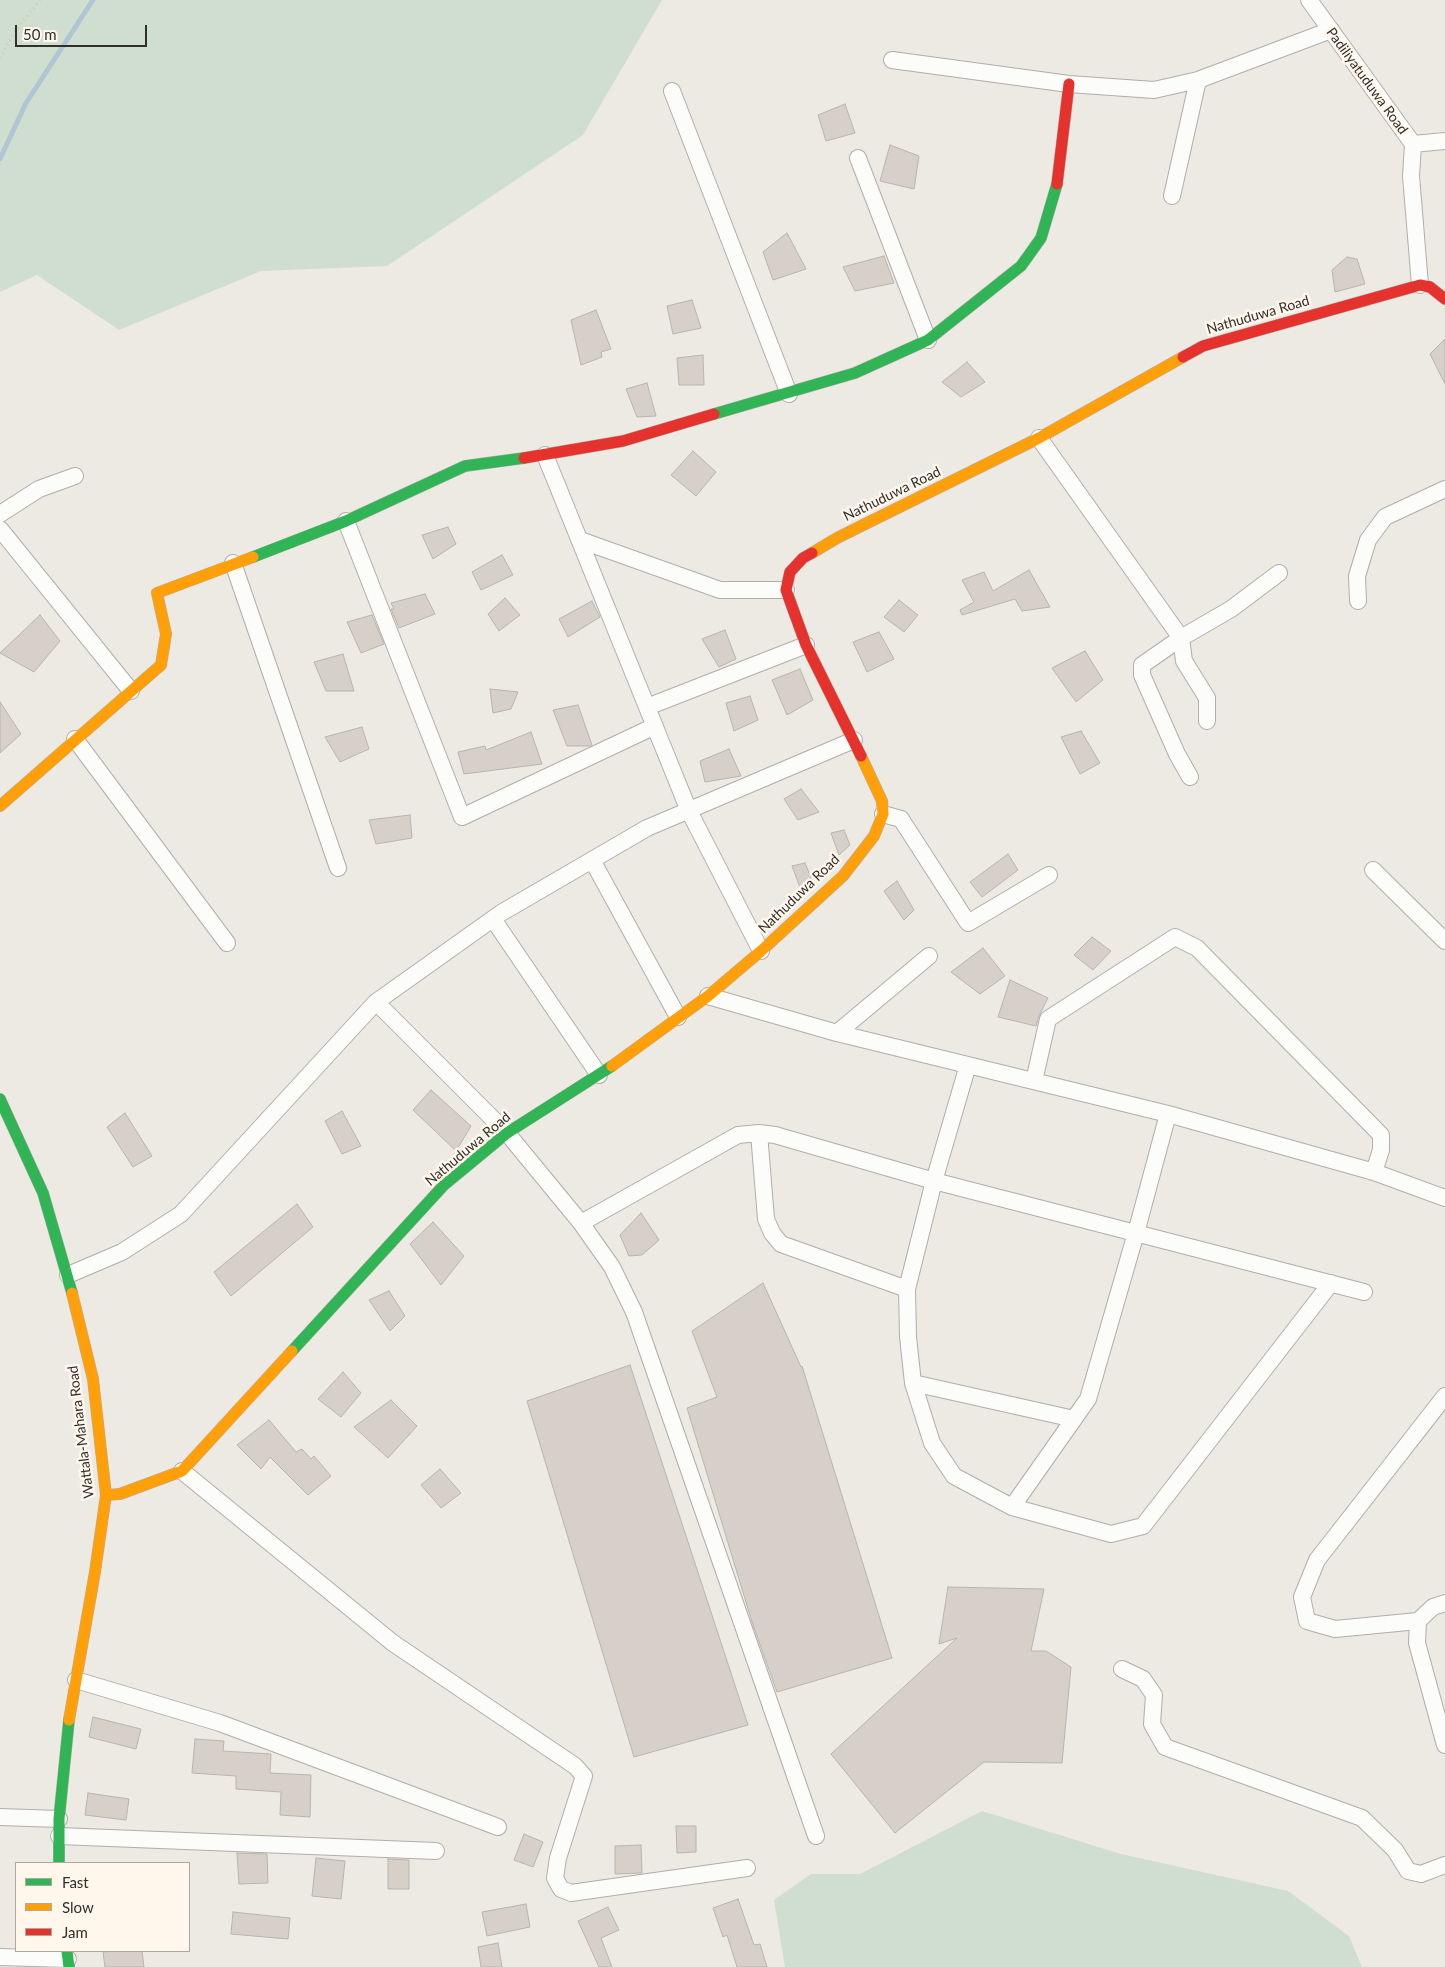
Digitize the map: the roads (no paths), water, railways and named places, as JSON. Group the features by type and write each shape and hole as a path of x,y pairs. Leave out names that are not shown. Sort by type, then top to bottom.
{"street":[{"name":"Padiliyatuduwa Road","path":"1309,0 1413,144 1411,176 1420,285"},
{"path":"892,60 1069,84 1154,90 1198,80 1331,30"},
{"path":"1172,196 1198,80"},
{"path":"0,806 161,665 166,634 158,593 346,521 465,466 545,455 623,441 789,394 855,373 928,340 1021,266 1041,238 1057,184 1069,84"},
{"path":"672,91 789,394"},
{"path":"1413,144 1445,141"},
{"path":"858,158 928,340"},
{"path":"1420,285 1430,287 1445,299"},
{"name":"Nathuduwa Road","path":"786,590 790,572 803,558 836,538 1039,438 1203,346 1420,285"},
{"path":"1039,438 1182,638 1184,661 1207,698 1207,721"},
{"path":"545,455 690,811 761,951"},
{"path":"0,514 39,489 75,476"},
{"path":"1358,601 1357,576 1368,540 1384,517 1445,488"},
{"path":"346,521 462,817 655,726"},
{"path":"0,529 131,691"},
{"path":"580,540 720,590 786,590 806,645 854,740 882,801 882,814 901,819 968,923 1050,875"},
{"path":"233,564 338,868"},
{"path":"1190,777 1177,754 1142,676 1142,665 1182,638 1231,609 1279,573"},
{"path":"647,707 806,645"},
{"path":"75,739 227,942"},
{"path":"68,1276 122,1252 181,1214 376,1002 493,919 647,828 854,740"},
{"name":"Nathuduwa Road","path":"106,1495 120,1494 182,1472 444,1186 507,1132 598,1075 708,996 761,951 843,876 874,836 882,814"},
{"path":"592,860 678,1017"},
{"path":"1373,870 1445,941"},
{"path":"493,919 598,1075"},
{"path":"1034,1081 1048,1019 1175,937 1197,948 1381,1135 1381,1150 1374,1172"},
{"path":"837,1033 928,956"},
{"path":"708,996 837,1033 1168,1114 1374,1172 1445,1198"},
{"path":"376,1002 507,1132 581,1223 612,1268 634,1312 816,1836"},
{"path":"968,1065 934,1181 907,1289 908,1337 913,1384 932,1443 954,1476 1012,1507 1112,1534 1143,1526 1331,1283"},
{"name":"Wattala-Mahara Road","path":"0,1099 43,1193 68,1276 93,1379 106,1495 94,1581 66,1739 59,1819 59,1862"},
{"path":"1012,1507 1088,1399 1168,1114"},
{"path":"581,1223 738,1135 758,1133 776,1136 934,1181 1364,1292"},
{"path":"758,1133 766,1220 772,1233 781,1244 907,1289"},
{"path":"913,1384 1074,1419"},
{"path":"1445,1396 1317,1560 1302,1597 1307,1621 1335,1629 1418,1621 1433,1607 1445,1603"},
{"path":"182,1472 393,1643 576,1766 584,1776 558,1858 555,1878 561,1889 571,1893 747,1868"},
{"path":"1418,1621 1417,1643 1445,1745"},
{"path":"1122,1669 1143,1679 1154,1695 1152,1724 1165,1748 1362,1818 1395,1850 1408,1871 1421,1874 1445,1865"},
{"path":"76,1680 220,1723 498,1827"},
{"path":"0,1817 59,1819"},
{"path":"59,1836 436,1851"},
{"path":"0,1957 68,1959"}],"waterway":[{"path":"0,159 26,103 93,0"}]}
